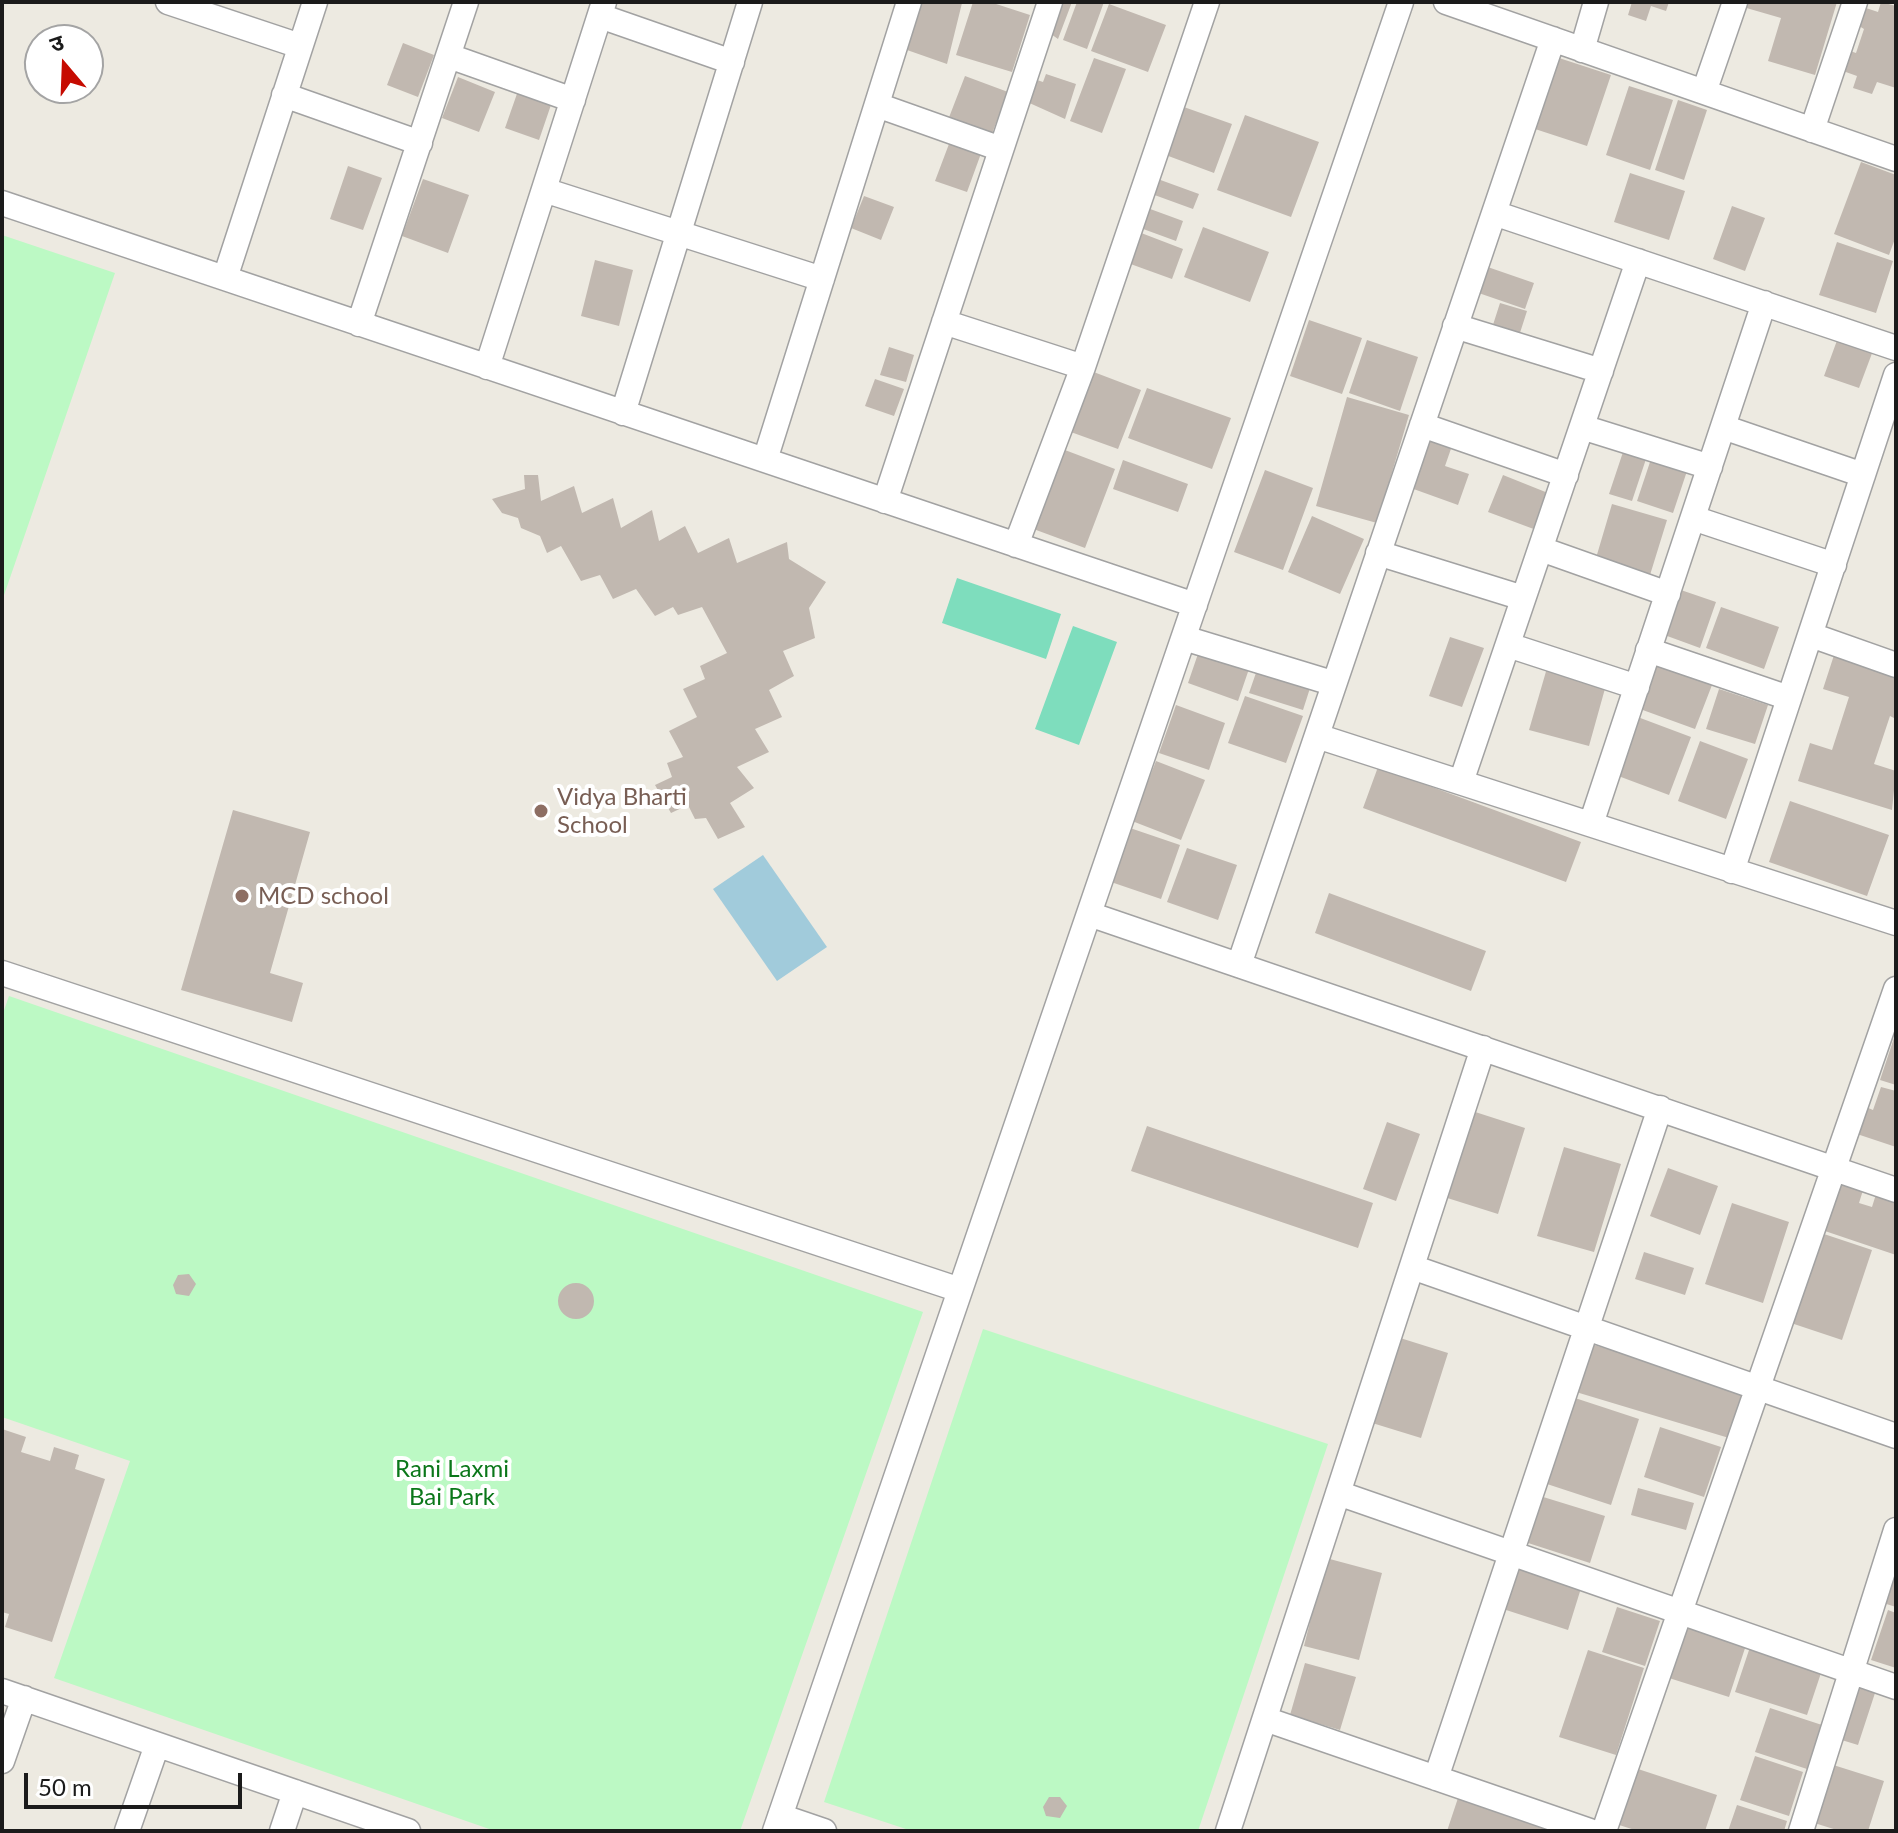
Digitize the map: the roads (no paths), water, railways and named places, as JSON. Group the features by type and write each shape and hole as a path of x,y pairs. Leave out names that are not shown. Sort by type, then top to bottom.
{"street":[{"path":"168,2 300,46"},
{"path":"225,278 315,2"},
{"path":"359,324 466,2"},
{"path":"623,413 750,2"},
{"path":"765,460 909,2"},
{"path":"885,501 1050,2"},
{"path":"824,1831 777,1824 1401,2"},
{"path":"1446,2 1896,159"},
{"path":"1582,50 1596,2"},
{"path":"1704,92 1735,2"},
{"path":"1812,130 1855,2"},
{"path":"1016,545 1083,367 1199,4"},
{"path":"487,367 602,9 732,62"},
{"path":"1239,965 1332,683 1553,39"},
{"path":"449,56 573,100"},
{"path":"284,95 420,143"},
{"path":"877,105 1001,149"},
{"path":"544,190 822,279"},
{"path":"2,203 1195,605"},
{"path":"1494,213 1896,348"},
{"path":"1461,782 1638,261"},
{"path":"1591,824 1764,303"},
{"path":"944,322 1083,367"},
{"path":"1455,326 1601,371"},
{"path":"1732,871 1896,375"},
{"path":"1422,425 1566,475"},
{"path":"1582,427 1710,467"},
{"path":"1723,427 1863,475"},
{"path":"1693,518 1834,565"},
{"path":"1541,549 1668,594"},
{"path":"1378,553 1523,598"},
{"path":"1811,635 1896,665"},
{"path":"1184,638 1332,683"},
{"path":"1508,645 1637,687"},
{"path":"1648,650 1789,698"},
{"path":"1317,736 1896,923"},
{"path":"1089,914 1896,1190"},
{"path":"2,973 960,1290"},
{"path":"1604,1831 1896,989"},
{"path":"1228,1831 1483,1048"},
{"path":"1436,1778 1660,1108"},
{"path":"1412,1267 1896,1436"},
{"path":"1338,1493 1896,1687"},
{"path":"1801,1831 1854,1672 1896,1530"},
{"path":"2,1761 13,1695 408,1831"},
{"path":"1265,1719 1590,1831"},
{"path":"127,1831 157,1745"},
{"path":"282,1831 295,1792"}],"water":[{"path":"763,855 827,947 777,981 713,889"}],"place":[{"name":"Vidya Bharti School","path":"541,811"},
{"name":"MCD school","path":"242,896"}],"park label":[{"name":"Rani Laxmi Bai Park","path":"452,1483"}]}
